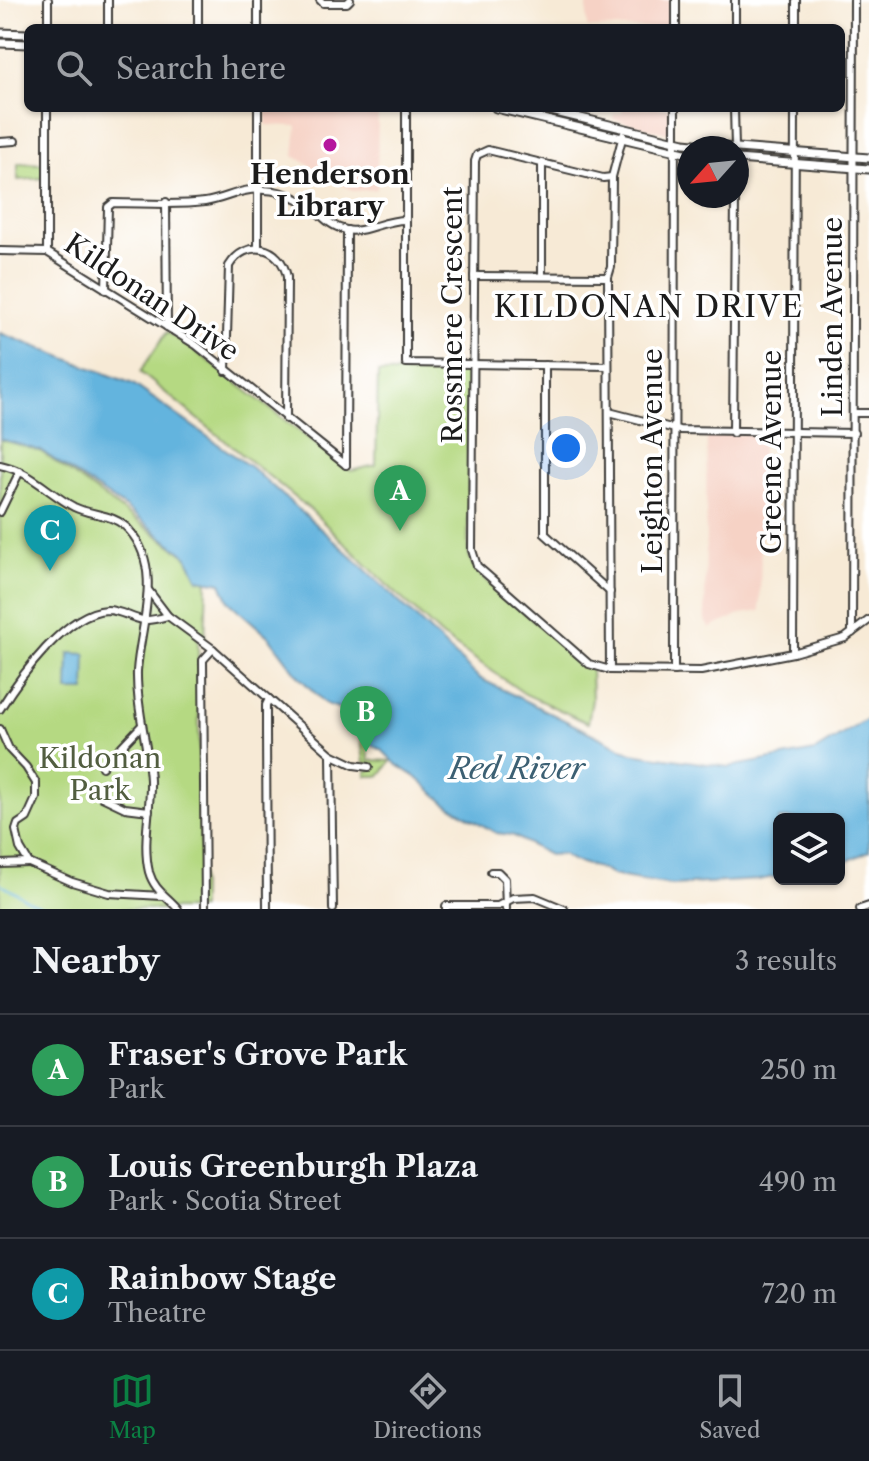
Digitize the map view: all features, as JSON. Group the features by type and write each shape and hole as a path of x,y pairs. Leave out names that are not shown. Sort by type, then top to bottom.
{"main road":[{"path":"0,33 24,34"},
{"path":"0,43 24,44"},
{"path":"520,112 675,152"},
{"path":"556,112 675,141"},
{"path":"571,126 573,116"},
{"path":"749,149 869,158"},
{"path":"749,160 869,169"}],"street":[{"path":"48,0 48,24"},
{"path":"108,0 108,24"},
{"path":"198,0 198,24"},
{"path":"258,0 258,24"},
{"path":"320,0 323,3 347,3 350,0"},
{"path":"676,0 676,24"},
{"path":"735,0 735,24"},
{"path":"796,0 796,24"},
{"name":"Linden Avenue","path":"852,633 854,0"},
{"path":"47,112 47,252"},
{"path":"258,112 258,248"},
{"path":"406,112 406,363 608,366"},
{"name":"Leighton Avenue","path":"674,671 675,112"},
{"path":"734,112 735,136"},
{"name":"Greene Avenue","path":"793,653 795,112"},
{"path":"628,129 620,138 612,177 611,267 608,277 610,670 701,671 793,653 845,638 869,620"},
{"path":"0,142 15,141"},
{"name":"Rossmere Crescent","path":"610,670 589,664 477,566 472,550 477,155 488,150 603,178 612,177"},
{"path":"542,163 542,276"},
{"path":"106,290 109,204 206,202 239,191 257,190 284,193 298,199 329,223 347,230 360,230 389,220 405,220"},
{"path":"166,202 167,327"},
{"path":"733,433 735,208"},
{"name":"Kildonan Drive","path":"0,251 47,252 196,345 346,465 347,230"},
{"path":"226,371 228,270 240,254 258,248 277,256 287,273 286,419"},
{"path":"474,276 608,277"},
{"path":"545,365 545,534 610,592"},
{"path":"609,412 674,429 733,433 854,433"},
{"path":"854,413 869,413"},
{"path":"0,465 20,471 77,509 110,517 125,526 138,543 149,591 137,671 150,778 148,861 153,883 162,896 178,909"},
{"path":"0,512 20,471"},
{"path":"149,591 168,616 213,649 331,754 354,765 369,767"},
{"path":"0,709 52,640 75,621 88,614 109,610 144,620 168,616"},
{"path":"205,909 203,660 213,649"},
{"path":"267,909 266,705 269,699"},
{"path":"102,767 142,725"},
{"path":"0,729 9,749 36,783 36,798 27,818 18,824 16,830 20,848 29,863"},
{"path":"331,754 333,909"},
{"path":"102,797 125,808 149,811"},
{"path":"0,864 29,863 72,882 109,893 162,896"},
{"path":"491,872 498,872 505,879 506,906"},
{"path":"143,895 153,883"},
{"path":"446,908 506,906 513,898 535,897 564,909"},
{"path":"860,909 869,906"}],"shaded area":[{"path":"587,0 671,0 671,24 587,24"},
{"path":"266,112 378,112 377,189 353,191 294,156 297,126 266,125"},
{"path":"671,112 670,134 613,119 614,114"},
{"path":"762,434 760,611 742,614 710,628 705,621 707,435"}],"green space":[{"path":"18,163 44,164 44,178 18,180"},
{"path":"167,332 351,471 376,465 378,373 395,373 401,368 469,369 468,550 471,561 481,576 591,669 592,700 588,723 525,694 442,636 312,511 140,372"},
{"name":"Kildonan Park","path":"0,439 40,451 187,557 198,579 207,580 205,640 198,637 201,909 0,909"},
{"path":"360,729 368,745 369,760 391,761 380,776 366,776 366,771 371,770 370,764 364,763"}],"water":[{"name":"Red River","path":"0,333 133,384 252,468 350,555 479,678 631,753 729,767 815,751 869,718 869,851 845,862 845,813 773,813 773,877 672,885 612,875 562,854 549,855 512,835 496,833 445,803 382,750 368,743 361,729 338,708 326,704 300,678 269,637 229,602 221,583 198,579 187,557 127,509 41,451 0,439"},
{"path":"69,653 86,654 85,691 68,691"}],"waterway":[{"path":"0,883 48,909"}],"place":[{"name":"Henderson Library","path":"330,145"},
{"name":"Fraser's Grove Park","path":"400,531"},
{"name":"Rainbow Stage","path":"50,571"},
{"name":"Louis Greenburgh Plaza","path":"366,752"}],"district":[{"name":"KILDONAN DRIVE","path":"649,307"}]}
